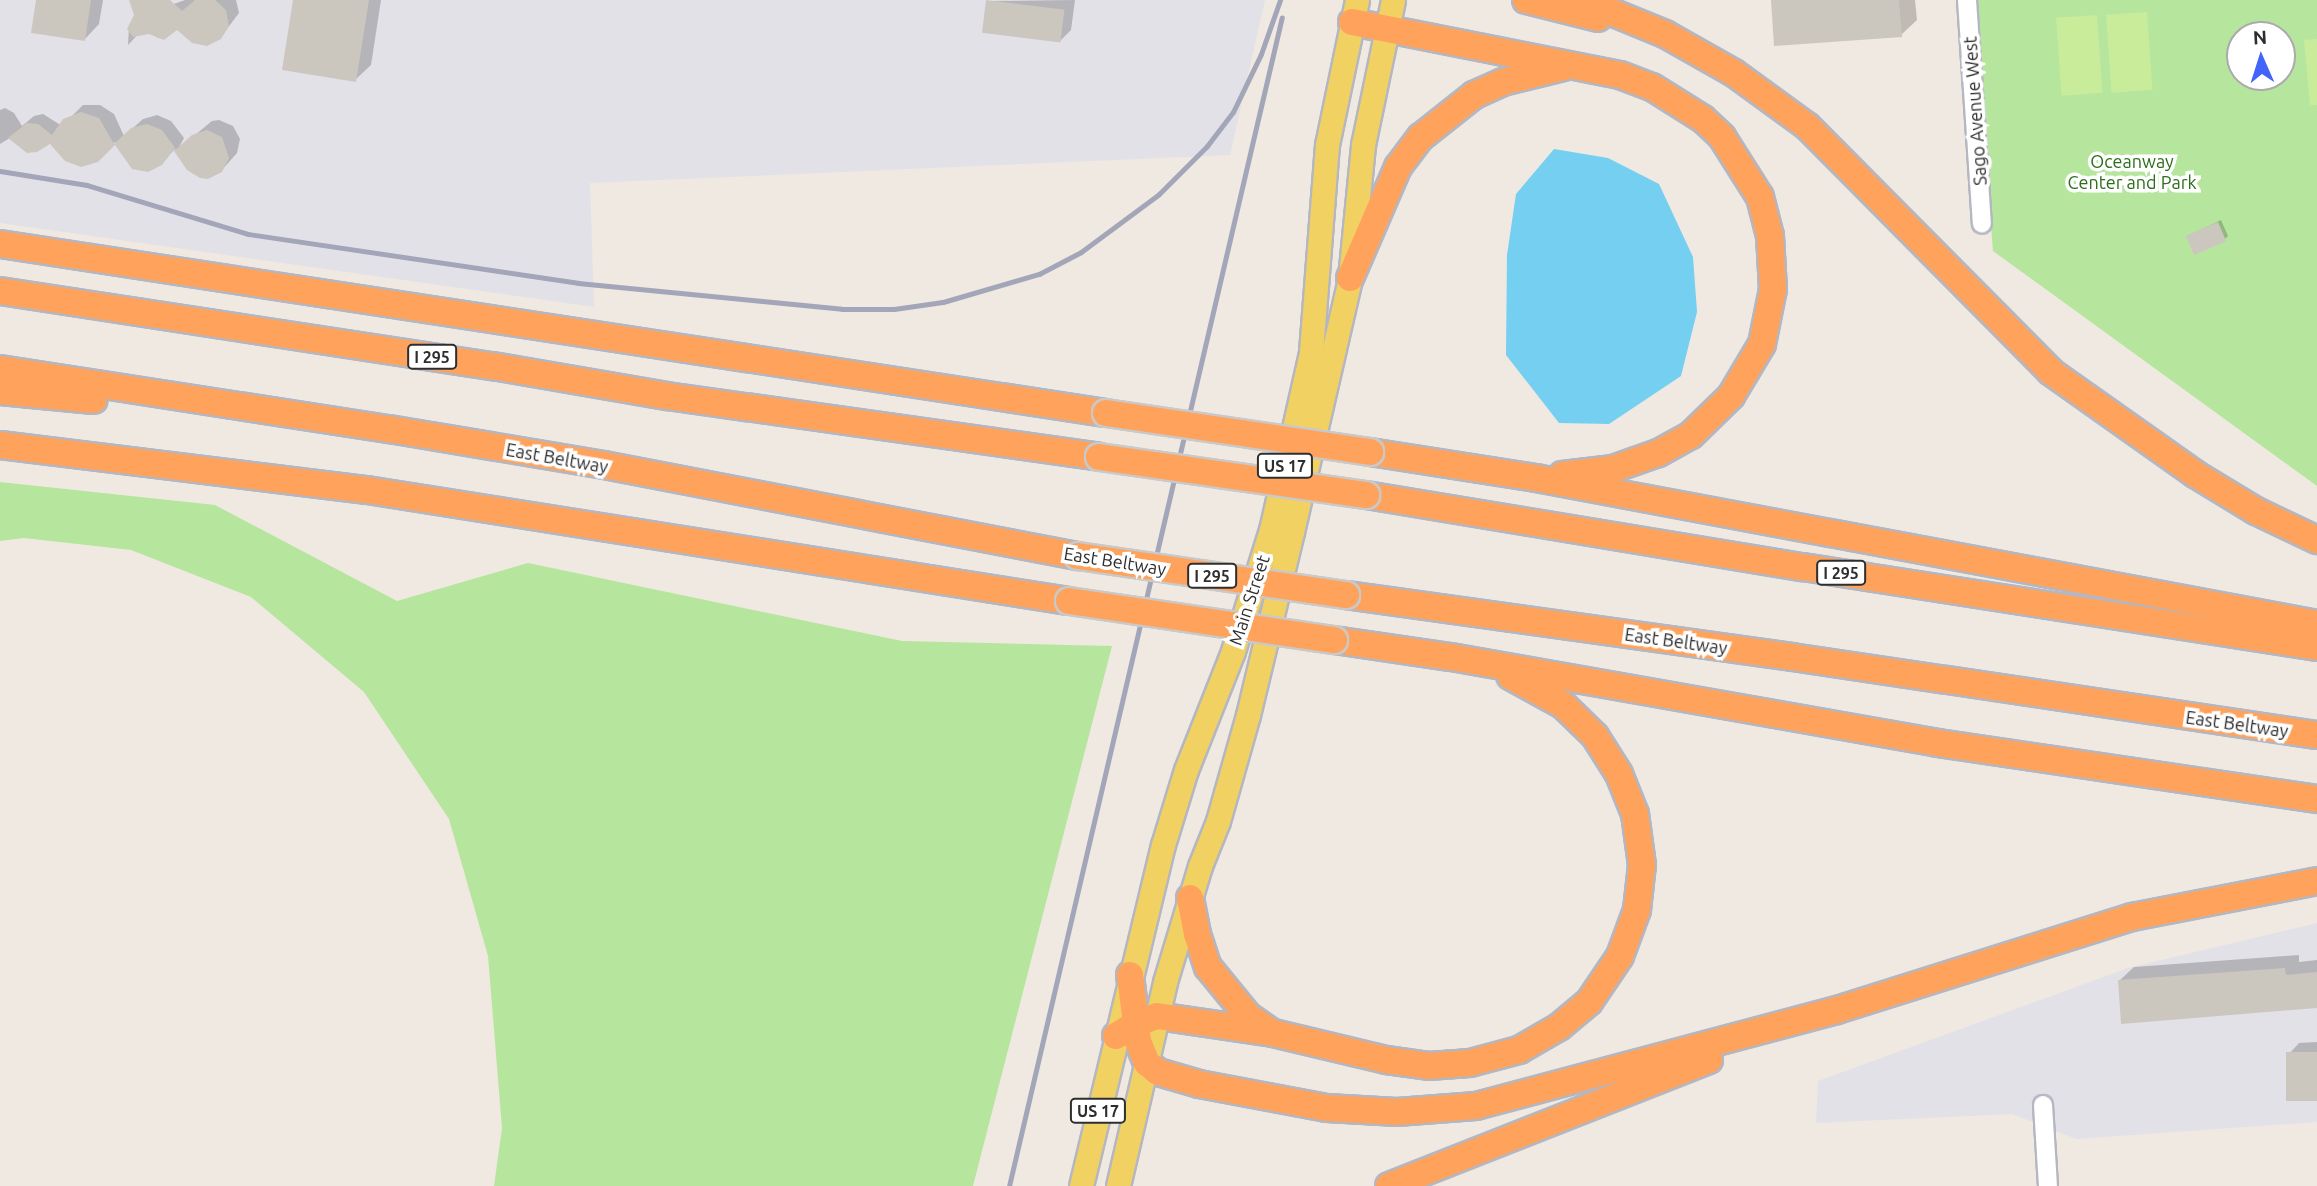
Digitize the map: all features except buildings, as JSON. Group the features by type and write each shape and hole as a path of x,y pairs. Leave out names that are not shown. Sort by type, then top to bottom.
{"highway":[{"path":"1526,0 1665,34"},
{"path":"1582,0 1665,34 1734,73 1807,126 2051,372 2195,474 2256,511 2317,540"},
{"path":"1355,11 1387,28 1620,75 1653,87 1703,119 1722,137 1760,197 1770,236 1773,289 1762,344 1731,396 1690,435 1658,453 1613,469 1536,478"},
{"path":"1350,278 1398,167 1421,137 1474,94 1503,82 1572,66"},
{"path":"0,244 1536,478 2317,624"},
{"name":"I 295","path":"0,291 493,366 667,396 1366,495 1802,567 2317,646"},
{"name":"East Beltway","path":"0,369 389,429 617,468 1078,556 1792,657 2317,735"},
{"path":"0,391 389,429"},
{"path":"0,445 367,490 1069,601 1479,662 1938,743 2317,799"},
{"path":"1136,1026 1273,1033 1387,1060 1429,1066 1470,1063 1519,1050 1559,1027 1589,1002 1620,956 1637,910 1642,865 1635,814 1619,774 1595,736 1563,705 1479,662"},
{"path":"1130,975 1136,1026 1147,1063 1157,1072 1199,1084 1327,1108 1397,1112 1463,1107 1837,1010 2132,917 2317,881"},
{"path":"1190,898 1197,934 1208,967 1248,1016 1273,1033"},
{"path":"1389,1186 1837,1010"}],"main road":[{"name":"Main Street","path":"1081,1186 1136,1026 1190,898 1218,821 1248,715 1350,278 1363,145 1393,0"},
{"name":"Main Street","path":"1130,975 1186,770 1233,651 1271,530 1311,352 1327,145 1355,11"},
{"name":"US 17","path":"1118,1186 1147,1063"}],"street":[{"name":"Sago Avenue West","path":"1967,0 1982,223"},
{"path":"2043,1105 2048,1186"}],"shaded area":[{"path":"0,0 1265,0 1230,155 590,183 594,307 0,223"},
{"path":"2317,923 2317,1122 2076,1139 2012,1114 1816,1123 1818,1081 2128,968"}],"green space":[{"name":"Oceanway Center and Park","path":"1974,0 2317,0 2317,486 1993,251"},
{"path":"2147,12 2152,90 2112,93 2106,15"},
{"path":"2097,15 2102,93 2062,96 2056,18"},
{"path":"2317,39 2317,105 2310,105 2304,40"},
{"path":"0,482 215,505 397,601 528,563 902,641 1112,646 973,1186 494,1186 502,1128 488,956 449,819 364,692 251,597 131,550 24,538 0,541"}],"water":[{"path":"1554,149 1608,158 1659,184 1693,257 1697,312 1681,376 1609,424 1559,423 1506,355 1507,255 1516,194"}],"railway":[{"path":"0,171 87,185 248,234 578,283 842,309 894,309 943,302 1039,274 1081,252 1159,194 1207,146 1233,112 1261,54 1280,0"},
{"path":"1009,1186 1282,17"}]}
